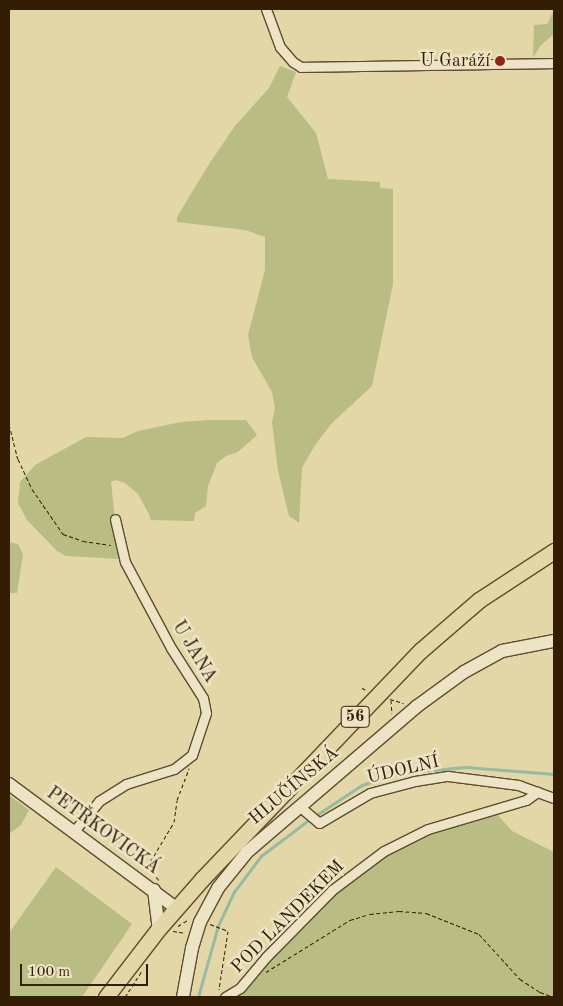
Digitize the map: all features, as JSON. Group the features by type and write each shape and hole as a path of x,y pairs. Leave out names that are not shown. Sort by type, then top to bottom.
{"main road":[{"name":"56","path":"106,997 165,930 176,908 290,785 420,651 479,600 554,551"}],"street":[{"path":"266,9 280,47 293,62 300,66 554,64"},
{"name":"U JANA","path":"115,519 125,562 171,648 203,698 206,713 192,755"},
{"name":"HLUČÍNSKÁ","path":"183,997 195,936 210,901 236,864 260,840 307,814 394,726 416,707 464,672 502,651 554,642"},
{"path":"74,831 99,801 126,784 174,769 192,755"},
{"name":"ÚDOLNÍ","path":"307,814 320,823 370,793 438,776 518,785 554,798"},
{"name":"PETŘKOVICKÁ","path":"9,784 176,908"},
{"name":"POD LANDEKEM","path":"222,994 240,988 266,957 332,890 384,851 428,829 526,800 537,792"},
{"path":"154,890 165,930"}],"path":[{"path":"9,424 18,459 32,489 63,534 83,541 121,547"},
{"path":"386,695 390,699 416,707"},
{"path":"390,699 394,726"},
{"path":"154,890 161,882 147,867 174,822 177,800 192,755"},
{"path":"263,974 350,920 370,914 399,910 426,913 479,934 520,979 540,992 554,997"},
{"path":"212,925 228,931 222,994"},
{"path":"165,930 195,936"}],"green space":[{"path":"554,10 554,34 540,46 533,58 534,25 547,24"},
{"path":"280,66 296,72 287,97 316,133 328,179 380,182 380,188 393,189 393,284 372,386 332,423 315,445 302,468 299,523 289,516 278,471 272,422 275,408 272,392 252,357 248,335 265,270 265,237 245,230 177,222 177,217 211,161 235,126 269,88"},
{"path":"246,420 257,435 238,452 226,456 217,463 208,486 206,506 195,513 194,521 151,520 138,494 125,483 116,480 111,482 119,559 66,556 57,551 27,520 18,503 20,482 35,465 86,437 123,438 138,431 181,422"},
{"path":"9,542 18,544 23,554 17,593 9,593"},
{"path":"9,795 29,810 21,825 9,834"},
{"path":"495,812 512,831 554,852 554,997 237,997 234,995 334,892 387,852 430,831"},
{"path":"56,867 132,924 82,997 9,997 9,933"}],"waterway":[{"path":"315,816 362,785 399,773 466,767 554,774"},
{"path":"198,997 218,926 234,892 261,856 310,819"}],"place":[{"name":"U Garáží","path":"500,61"}]}
